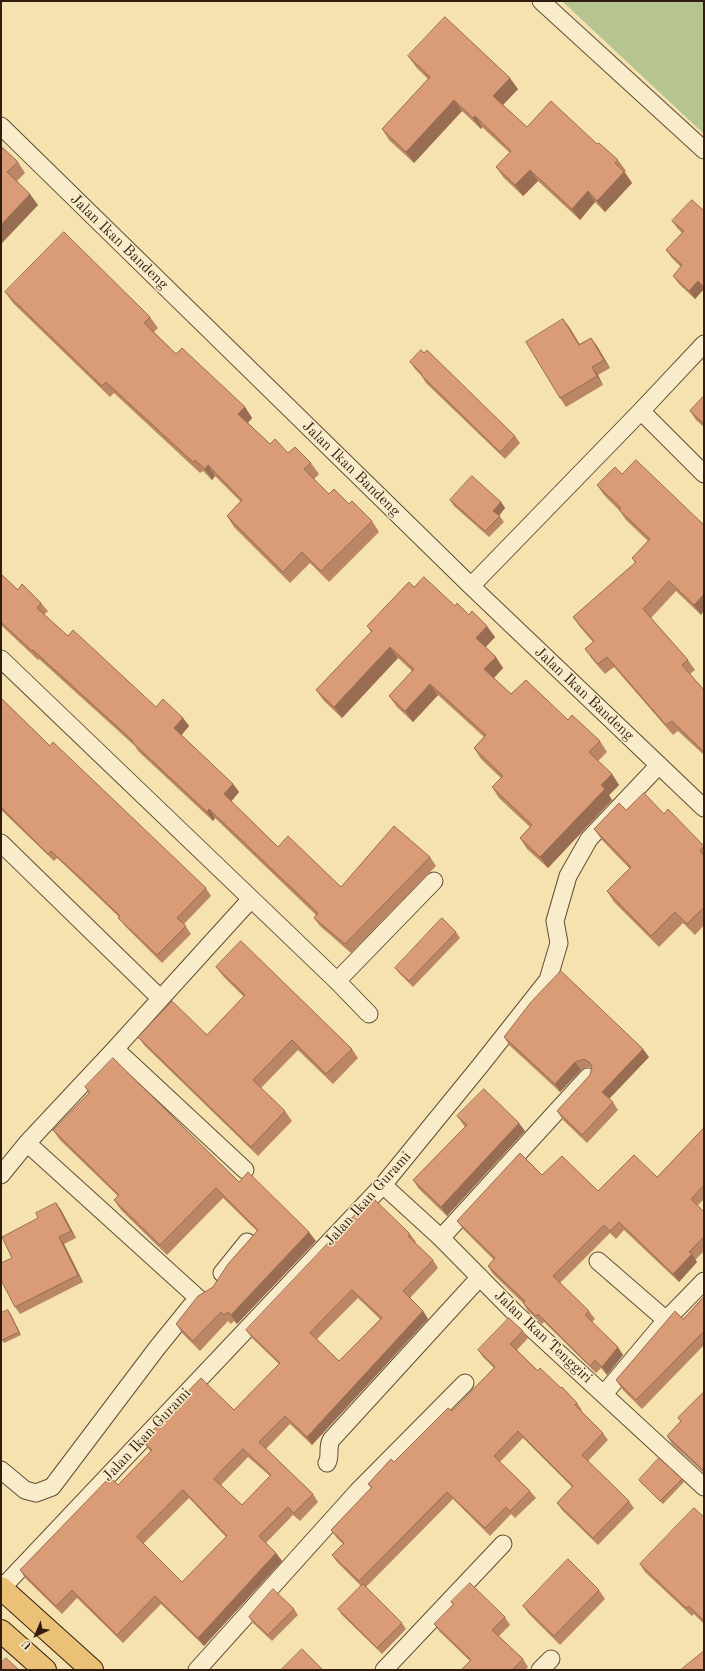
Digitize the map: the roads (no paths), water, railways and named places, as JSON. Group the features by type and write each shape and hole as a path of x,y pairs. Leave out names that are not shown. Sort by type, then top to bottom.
{"main road":[{"path":"1,1588 92,1670"},
{"path":"1,1632 45,1670"}],"street":[{"path":"541,1 704,150"},
{"name":"Jalan Ikan Bandeng","path":"1,126 471,586 704,808"},
{"path":"471,586 641,412 704,344"},
{"path":"641,412 704,474"},
{"path":"1,659 337,981 369,1014"},
{"name":"Jalan Ikan Gurami","path":"1,1588 384,1184 548,980 559,943 555,921 568,876 590,839 659,765"},
{"path":"1,843 160,998"},
{"path":"337,981 434,881"},
{"path":"1,1175 27,1143 115,1049 251,899"},
{"path":"115,1049 245,1170"},
{"path":"441,1238 588,1077"},
{"path":"27,1143 208,1291"},
{"name":"Jalan Ikan Tenggiri","path":"384,1184 441,1238 514,1312 704,1487"},
{"path":"1,1470 24,1490 36,1493 52,1487 157,1348 208,1291 247,1242"},
{"path":"598,1261 666,1320"},
{"path":"327,1463 330,1458 329,1444 331,1440 480,1277"},
{"path":"604,1394 666,1320 704,1281"},
{"path":"197,1670 358,1491 465,1383"},
{"path":"384,1670 503,1544"}]}
